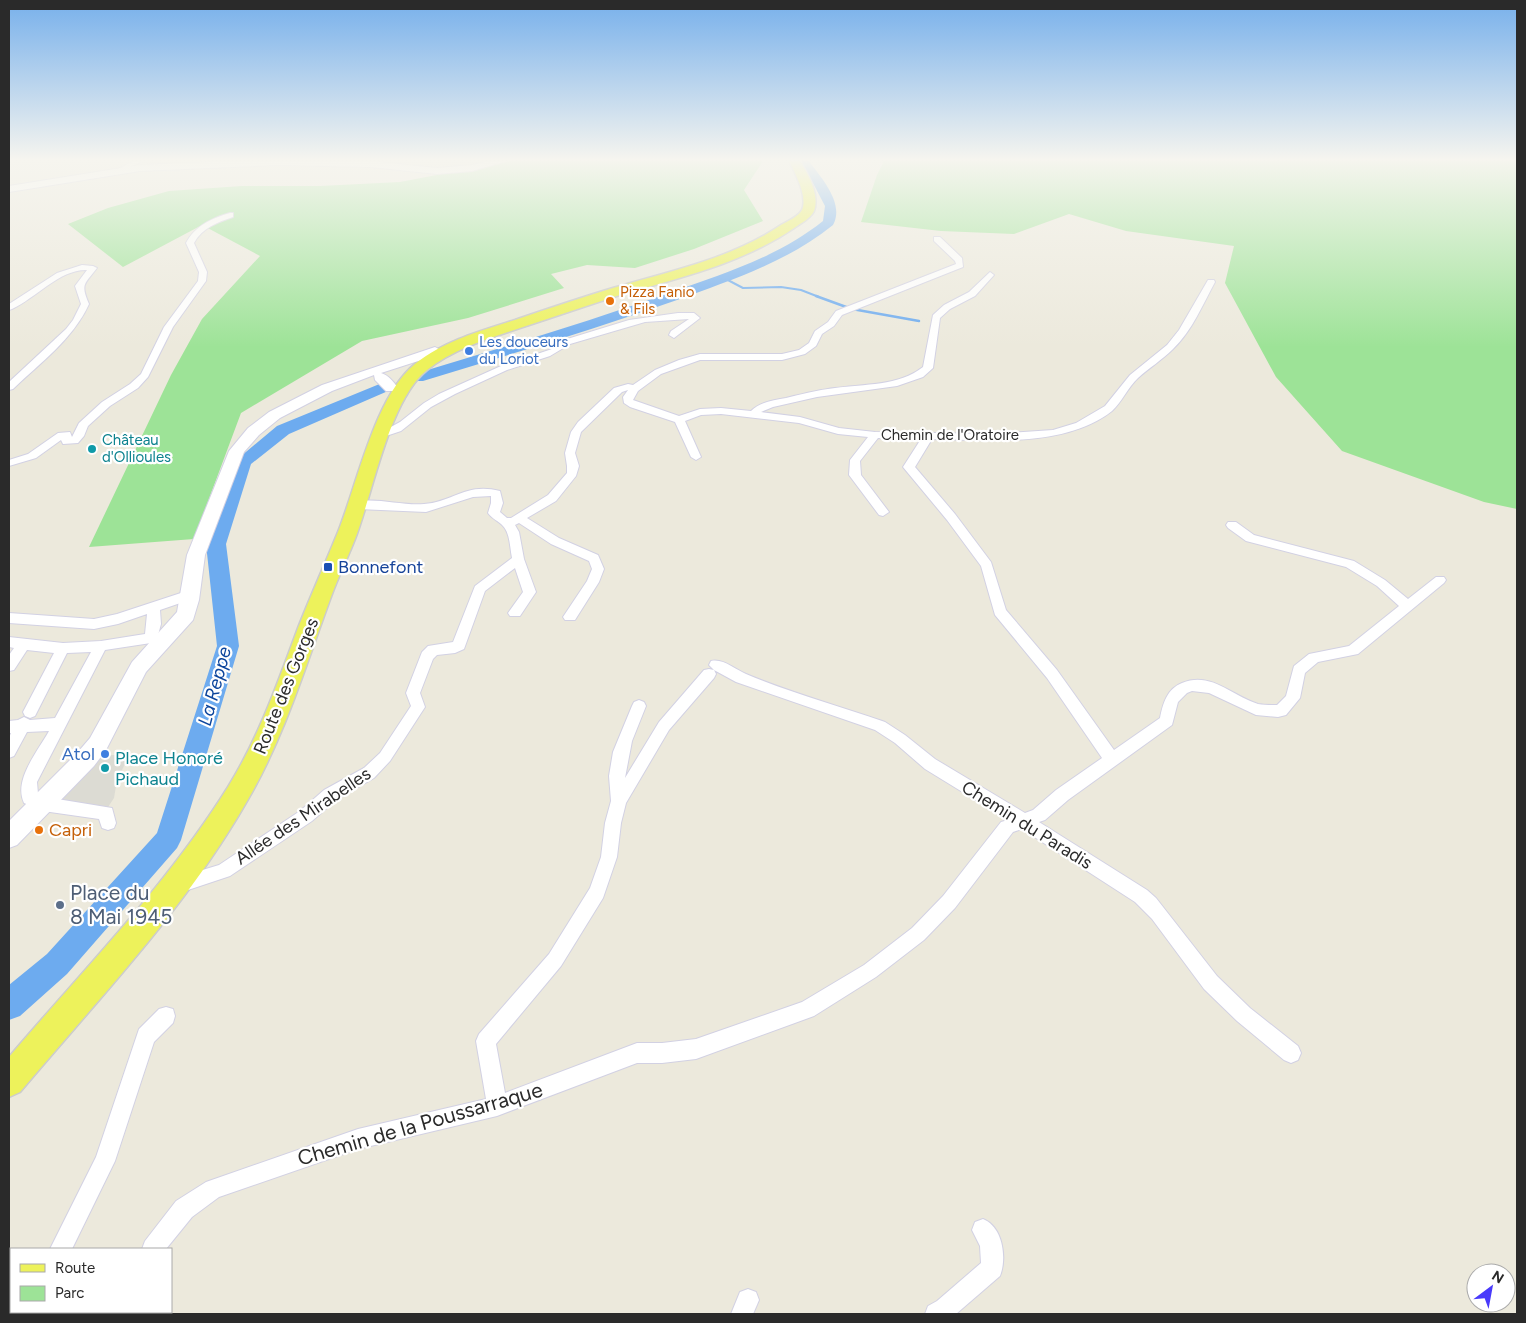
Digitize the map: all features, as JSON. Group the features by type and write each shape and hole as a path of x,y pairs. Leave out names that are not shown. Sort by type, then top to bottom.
{"main road":[{"name":"Route des Gorges","path":"326,583 328,567 396,376 434,352 615,292 718,263 777,234 794,223"},
{"name":"Route des Gorges","path":"396,376 478,337"},
{"name":"Route des Gorges","path":"9,1081 174,886 211,836 258,758 277,717 326,583 335,566 358,506 385,428 402,389 396,376"},
{"path":"9,837 17,825 43,804 70,777 98,744 139,667 157,639 186,615 193,566 199,546 237,451 244,440 253,430 292,405 346,382 396,376"}],"street":[{"path":"9,463 32,456 51,443 57,436 66,434 67,442 74,441 83,432 83,425 106,404 134,386 145,375 169,327 202,281 203,272 199,258 190,243 192,236 210,223"},
{"path":"696,457 684,435 680,420 634,406 628,400 628,396 634,389 658,372 700,357 782,357 802,352 813,344 818,333 831,324 839,313 960,265 959,260 937,239"},
{"path":"9,307 20,303 67,271 83,266 94,268 81,280 78,290 84,304 77,321 69,331 9,386"},
{"path":"754,414 758,409 774,404 833,391 893,383 923,373 928,368 936,317 947,307 972,294 990,275"},
{"name":"Chemin de l'Oratoire","path":"680,420 700,412 721,411 800,420 838,431 875,435 928,437 1039,435 1063,430 1095,418 1109,408 1133,377 1170,347 1184,331 1211,282"},
{"path":"385,428 398,428 433,402 505,368 554,351 564,346 567,342 626,323 646,319 688,315 696,318 674,333 674,335"},
{"path":"507,522 520,519 552,498 572,474 573,466 570,453 576,432 582,424 622,388 634,389"},
{"path":"875,435 855,460 855,474 883,512"},
{"path":"928,437 909,467 951,517 987,565 1000,612 1052,674 1112,759"},
{"path":"358,506 426,508 472,493 486,492 496,494 497,503 494,513 507,522 513,532 518,559 530,592 515,613"},
{"path":"520,519 555,541 594,558 598,569 570,617"},
{"path":"1232,525 1250,538 1350,564 1381,583 1408,606"},
{"name":"Allée des Mirabelles","path":"174,886 224,871 306,816 330,796 369,773 385,758 418,707 413,693 426,656 433,650 459,646 480,589 518,559"},
{"name":"Chemin de la Poussarraque","path":"154,1248 184,1209 213,1190 358,1139 497,1106 637,1053 662,1053 696,1049 806,1009 870,971 918,934 949,902 1008,827 1038,815 1112,759 1167,721 1172,699 1180,691 1191,685 1204,685 1255,709 1281,711 1293,698 1299,670 1314,658 1352,650 1440,580"},
{"path":"9,618 94,624 118,619 190,595"},
{"path":"9,642 63,648 102,646 157,639 153,608"},
{"path":"40,619 59,611"},
{"path":"9,666 23,644"},
{"path":"102,646 29,782 30,798 43,804 106,813 108,823"},
{"path":"9,752 21,722 63,648"},
{"name":"Chemin du Paradis","path":"619,801 664,726 712,670 741,678 880,726 900,739 930,764 1141,896 1157,909 1201,971 1242,1013 1291,1053"},
{"path":"497,1106 486,1041 556,960 597,892 609,857 613,824 619,801 615,783 619,757 628,727 639,706"},
{"path":"21,722 59,724"},
{"path":"62,1248 105,1161 146,1036 166,1016"},
{"path":"936,1314 945,1310 992,1268 991,1243 983,1230"}],"green space":[{"path":"759,223 694,249 635,268 587,265 551,274 564,288 468,318 362,341 241,413 194,539 89,547 171,375 202,319 260,256 202,225 123,267 68,224"},
{"path":"868,223 1045,223 1014,234 941,231"},
{"path":"1098,223 1517,223 1517,509 1484,502 1342,451 1276,377 1225,283 1234,246 1126,231"}],"shaded area":[{"name":"Place Honoré Pichaud","path":"130,754 117,780 114,798 108,807 60,802 97,756"}],"waterway":[{"name":"La Reppe","path":"417,378 623,314 745,270 798,245 828,223"},
{"path":"724,278 743,288 781,287 801,290 819,297"},
{"path":"816,296 849,308"},
{"path":"852,309 919,321"},
{"name":"La Reppe","path":"9,1005 57,964 168,840 228,646 216,544 243,462 283,430 382,388"}],"place":[{"name":"Pizza Fanio & Fils","path":"610,301"},
{"name":"Les douceurs du Loriot","path":"469,351"},
{"name":"Château d'Ollioules","path":"92,449"},
{"name":"Bonnefont","path":"328,567"},
{"name":"Atol","path":"105,754"},
{"name":"Place Honoré Pichaud","path":"105,768"},
{"name":"Capri","path":"39,830"},
{"name":"Place du 8 Mai 1945","path":"60,905"}]}
